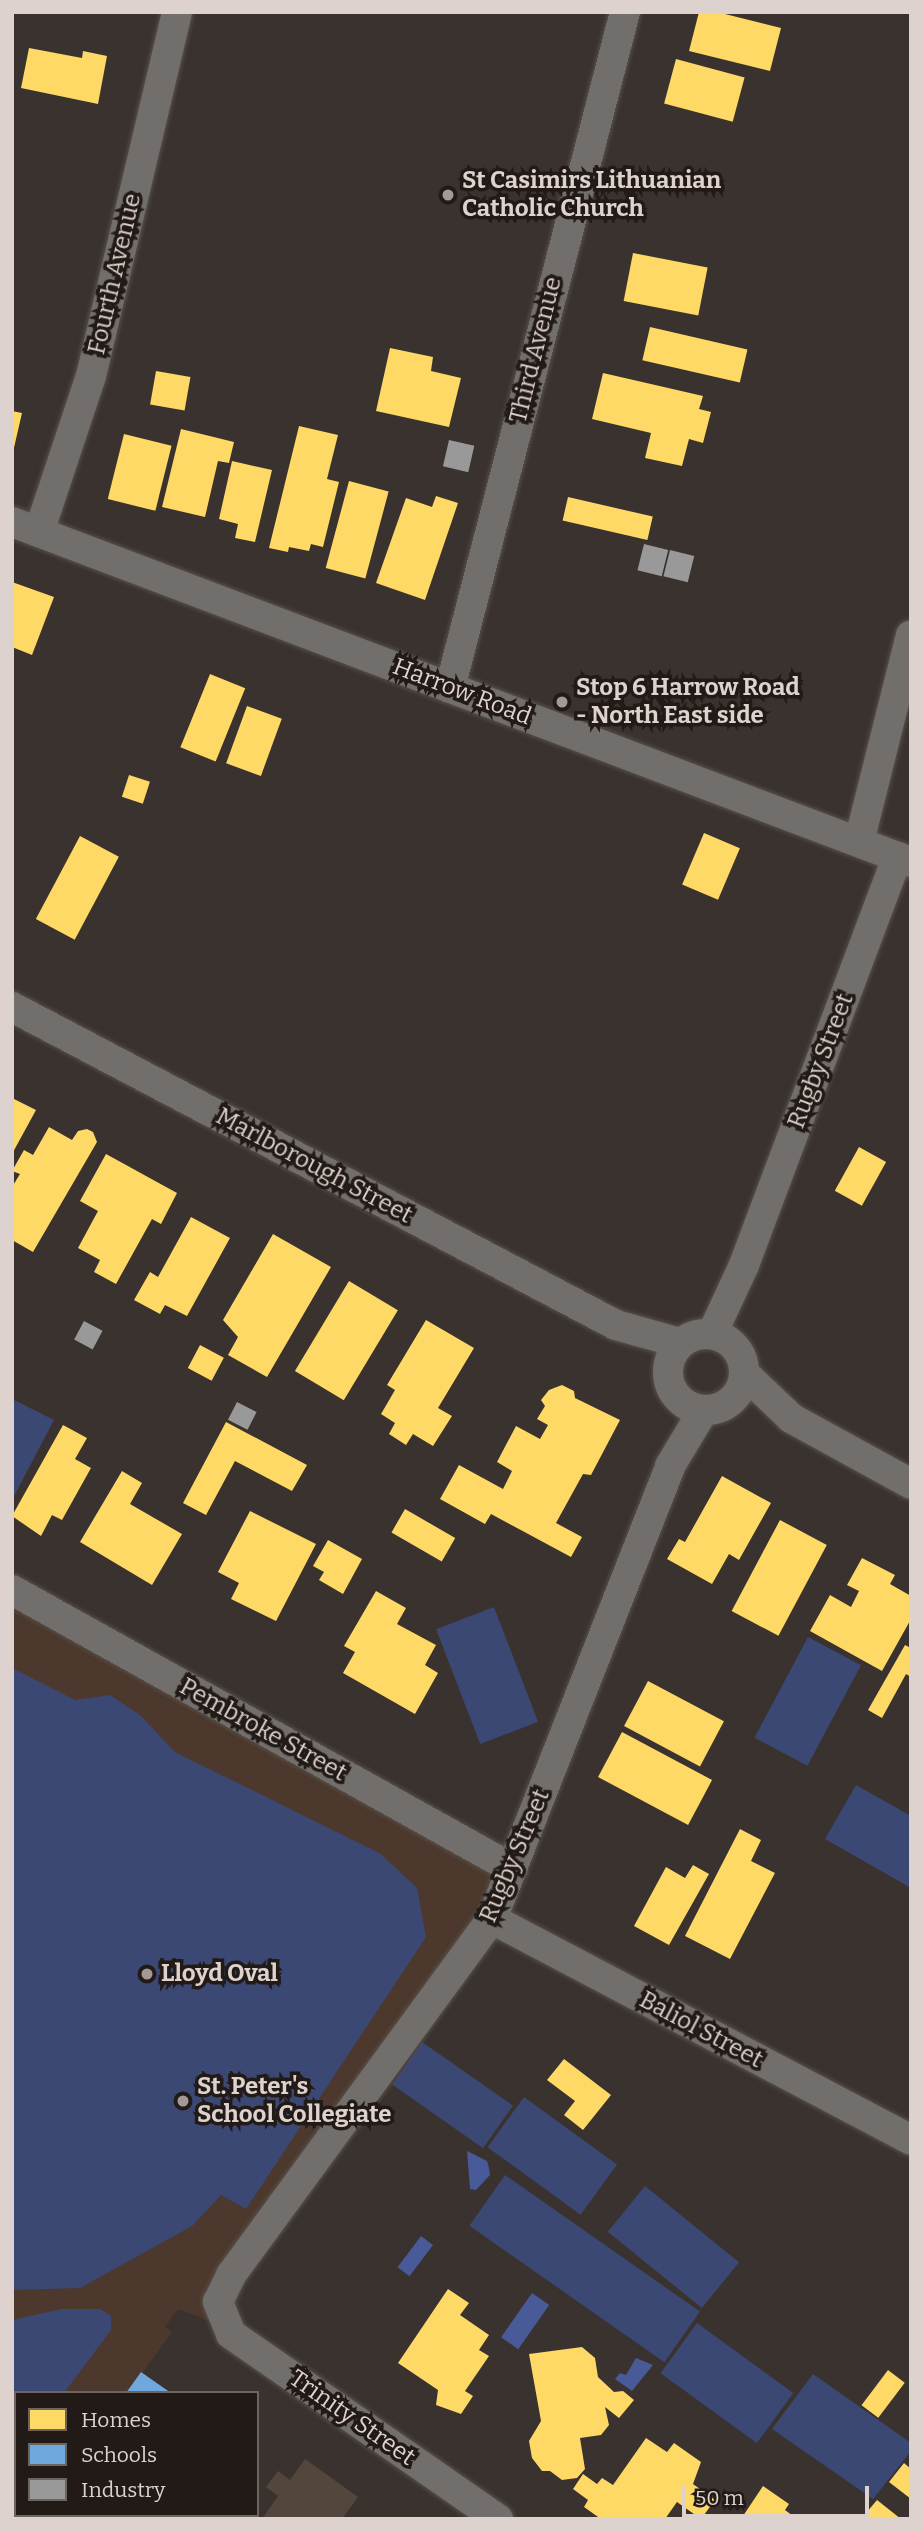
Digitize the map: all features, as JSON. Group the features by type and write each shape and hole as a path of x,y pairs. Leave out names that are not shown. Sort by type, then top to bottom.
{"street":[{"name":"Fourth Avenue","path":"26,527 91,376 177,12"},
{"name":"Third Avenue","path":"450,688 625,12"},
{"name":"Harrow Road","path":"26,527 904,860"},
{"path":"859,842 911,635"},
{"name":"Rugby Street","path":"722,1338 744,1265 904,860"},
{"name":"Marlborough Street","path":"12,1007 674,1355"},
{"path":"702,1406 735,1398 744,1374 743,1359 722,1338 674,1355 668,1380 702,1406 791,1418"},
{"path":"744,1374 791,1418 911,1484"},
{"name":"Rugby Street","path":"218,2309 231,2275 492,1919 670,1466 702,1406"},
{"name":"Pembroke Street","path":"12,1590 513,1869"},
{"name":"Baliol Street","path":"492,1919 911,2140"},
{"name":"Trinity Street","path":"218,2309 231,2334 498,2519"}],"shaded area":[{"path":"12,1399 54,1420 12,1500"},
{"name":"St. Peter's School Collegiate","path":"12,1590 513,1869 211,2321 178,2309 165,2327 172,2332 129,2391 14,2391 14,2517 44,2519 12,2519"},
{"path":"494,1607 538,1722 480,1744 436,1629"},
{"path":"808,1637 861,1665 807,1766 754,1738"},
{"name":"St. Peter's School Collegiate","path":"12,1668 75,1700 110,1695 140,1715 175,1752 381,1854 417,1888 426,1937 246,2209 221,2195 192,2226 80,2288 12,2290"},
{"path":"856,1785 911,1816 911,1888 825,1839"},
{"path":"422,2042 513,2106 483,2148 392,2085"},
{"path":"524,2097 617,2165 581,2215 488,2147"},
{"path":"467,2151 487,2161 489,2168 490,2175 476,2190 470,2189"},
{"path":"505,2175 700,2312 664,2362 469,2226"},
{"path":"645,2186 739,2262 702,2308 608,2232"},
{"path":"421,2236 433,2245 410,2276 398,2267"},
{"path":"532,2293 549,2305 518,2349 501,2337"},
{"path":"62,2309 100,2309 111,2316 111,2330 65,2391 14,2391 12,2461 12,2320"},
{"path":"697,2323 793,2393 757,2443 661,2373"},
{"path":"636,2358 653,2365 632,2391 615,2379 620,2373 626,2375"},
{"path":"813,2374 911,2443 911,2451 873,2499 772,2429"}],"building: Homes":[{"path":"699,12 717,12 781,28 770,71 689,51"},
{"path":"29,48 82,58 83,51 107,56 98,104 21,88"},
{"path":"676,59 745,77 733,122 664,103"},
{"path":"633,253 708,268 698,316 624,301"},
{"path":"650,327 747,349 740,383 642,360"},
{"path":"390,348 433,357 431,371 461,378 449,427 376,411"},
{"path":"156,371 190,377 185,411 150,404"},
{"path":"603,373 703,396 699,409 711,412 703,443 689,439 682,466 645,458 651,433 592,419"},
{"path":"12,411 22,413 13,452 12,452"},
{"path":"299,426 338,435 327,479 339,482 323,547 311,544 309,551 289,547 288,552 269,548"},
{"path":"181,429 234,442 229,463 218,461 205,517 162,507"},
{"path":"124,434 172,446 155,511 108,499"},
{"path":"232,461 272,470 255,542 235,538 238,524 219,519"},
{"path":"349,481 389,492 365,579 326,568"},
{"path":"436,496 458,503 425,600 376,583 406,498 432,507"},
{"path":"568,497 653,517 647,540 563,520"},
{"path":"12,582 54,597 32,655 12,647"},
{"path":"210,674 245,688 216,761 180,747"},
{"path":"247,706 282,719 261,776 226,763"},
{"path":"129,775 150,782 143,804 122,797"},
{"path":"704,833 740,848 718,900 682,885"},
{"path":"80,836 119,857 75,940 36,919"},
{"path":"12,1098 36,1110 12,1154"},
{"path":"49,1127 72,1140 78,1131 87,1129 93,1132 97,1142 33,1252 12,1240 12,1187 20,1174 12,1171 24,1150 33,1155"},
{"path":"859,1147 886,1162 862,1206 835,1191"},
{"path":"106,1154 177,1193 161,1224 152,1219 116,1284 94,1272 100,1260 78,1248 98,1211 80,1201"},
{"path":"191,1217 230,1238 187,1316 165,1305 160,1314 134,1300 150,1272 158,1277"},
{"path":"273,1234 331,1267 267,1377 228,1355 238,1337 223,1320"},
{"path":"349,1281 398,1310 344,1400 295,1371"},
{"path":"426,1320 474,1348 438,1408 452,1416 433,1446 413,1434 406,1445 389,1434 395,1423 381,1414 395,1390 387,1385"},
{"path":"200,1345 224,1358 212,1381 188,1368"},
{"path":"562,1385 574,1391 575,1398 620,1420 591,1475 583,1474 556,1523 582,1537 571,1557 491,1514 485,1524 440,1499 459,1465 503,1489 512,1471 497,1462 516,1426 540,1439 548,1425 537,1419 545,1406 541,1400 549,1390"},
{"path":"226,1422 307,1465 292,1491 235,1461 206,1515 183,1503"},
{"path":"63,1425 87,1438 75,1459 91,1468 62,1520 52,1515 41,1536 12,1516"},
{"path":"122,1471 142,1483 130,1504 182,1534 152,1585 80,1542"},
{"path":"722,1476 771,1503 739,1560 729,1554 712,1584 667,1559 679,1539 685,1542"},
{"path":"405,1509 455,1538 442,1561 391,1532"},
{"path":"250,1511 316,1544 276,1621 231,1599 239,1583 218,1572"},
{"path":"780,1520 827,1545 778,1636 732,1611"},
{"path":"328,1540 362,1559 343,1594 319,1580 324,1572 313,1566"},
{"path":"862,1558 895,1575 890,1584 911,1596 911,1619 882,1671 810,1631 830,1595 851,1607 859,1591 847,1585"},
{"path":"376,1591 406,1608 397,1624 436,1645 425,1665 438,1673 415,1714 343,1673 355,1652 344,1646"},
{"path":"905,1645 911,1648 911,1677 906,1674 882,1718 868,1710"},
{"path":"648,1681 724,1721 700,1766 624,1726"},
{"path":"622,1732 712,1780 688,1825 598,1777"},
{"path":"740,1829 761,1840 751,1861 775,1873 730,1959 685,1936"},
{"path":"693,1865 709,1874 669,1945 634,1926 666,1867 685,1878"},
{"path":"564,2059 611,2095 583,2130 564,2115 575,2101 547,2080"},
{"path":"448,2289 469,2303 460,2315 489,2335 479,2350 489,2356 465,2391 473,2396 461,2414 436,2405 438,2390 398,2363"},
{"path":"582,2347 595,2358 598,2377 614,2392 623,2391 634,2400 619,2418 605,2407 609,2425 601,2435 580,2438 585,2469 577,2478 562,2480 550,2471 542,2471 532,2458 529,2441 541,2421 529,2354"},
{"path":"888,2370 905,2383 878,2418 862,2405"},
{"path":"646,2438 667,2452 674,2443 701,2462 693,2484 715,2500 701,2519 677,2502 665,2519 601,2519 584,2507 588,2500 573,2489 583,2474 597,2484 602,2478 613,2485"},
{"path":"904,2463 911,2469 911,2499 889,2482"},
{"path":"763,2486 789,2504 785,2510 797,2519 741,2519"},
{"path":"877,2500 901,2519 861,2519"}],"building: Schools":[{"path":"141,2372 168,2391 127,2391"}],"building: Industry":[{"path":"449,440 474,446 468,472 443,466"},
{"path":"644,544 668,550 662,576 637,570"},
{"path":"670,550 694,556 688,582 663,576"},
{"path":"84,1321 103,1331 93,1349 74,1340"},
{"path":"237,1402 257,1412 248,1430 228,1420"}],"building: Other":[{"path":"305,2459 358,2497 342,2519 262,2519 278,2496 266,2487 278,2471 290,2480"}],"place":[{"name":"St Casimirs Lithuanian Catholic Church","path":"448,195"},
{"name":"Stop 6 Harrow Road - North East side","path":"562,702"},
{"name":"Lloyd Oval","path":"147,1974"},
{"name":"St. Peter's School Collegiate","path":"183,2101"}]}
